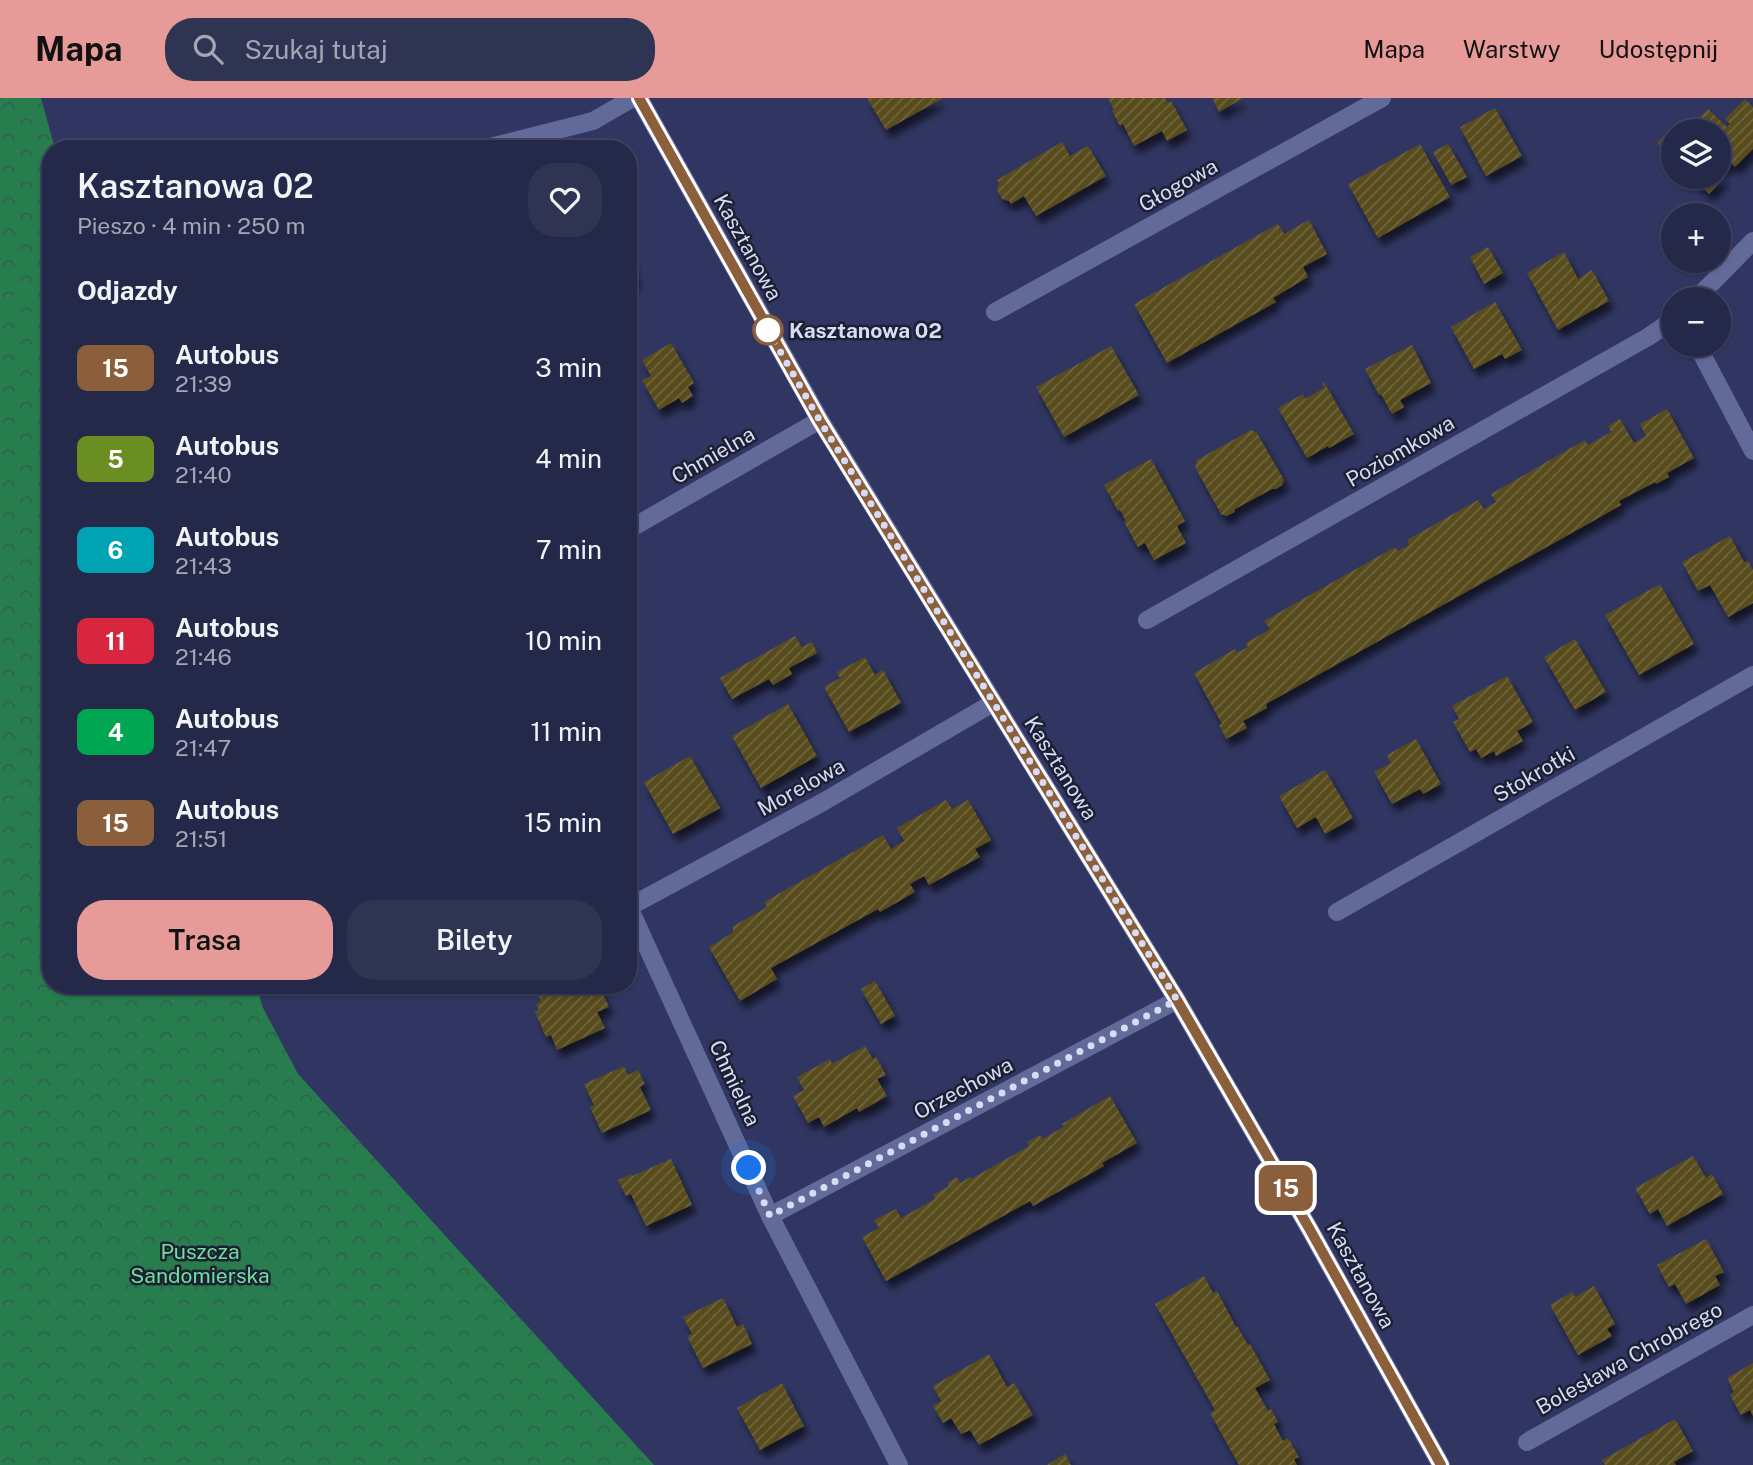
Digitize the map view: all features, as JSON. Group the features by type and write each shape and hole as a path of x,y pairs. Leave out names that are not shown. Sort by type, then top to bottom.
{"street":[{"path":"518,140 593,121 633,98"},
{"name":"Kasztanowa","path":"639,98 820,421 1177,1000 1441,1465"},
{"name":"Głogowa","path":"995,312 1382,98"},
{"path":"1708,287 1753,241"},
{"name":"Poziomkowa","path":"1147,620 1661,328"},
{"path":"1704,357 1753,451"},
{"name":"Chmielna","path":"637,525 820,421"},
{"name":"Stokrotki","path":"1337,912 1753,675"},
{"name":"Morelowa","path":"637,902 823,802 993,703"},
{"name":"Chmielna","path":"637,924 770,1216 900,1465"},
{"name":"Orzechowa","path":"770,1216 1177,1000"},
{"name":"Bolesława Chrobrego","path":"1527,1442 1753,1315"}],"green space":[{"name":"Puszcza Sandomierska","path":"0,98 41,98 53,140 42,140 42,994 259,994 262,1006 298,1074 654,1465 0,1465"}],"building":[{"path":"867,98 943,98 886,130"},
{"path":"1108,98 1165,98 1168,103 1171,101 1187,130 1167,141 1162,131 1134,146 1123,124 1120,126"},
{"path":"1212,98 1243,98 1219,112"},
{"path":"1745,99 1753,107 1753,149 1735,167 1731,163 1731,119 1725,119"},
{"path":"1495,108 1522,156 1486,176 1460,127"},
{"path":"1708,109 1719,119 1698,119"},
{"path":"1062,142 1070,156 1088,146 1106,176 1036,216 1024,196 1011,204 1002,199 997,190 997,180"},
{"path":"1420,144 1450,197 1378,238 1348,184"},
{"path":"1448,144 1467,177 1451,185 1433,152"},
{"path":"1309,220 1327,254 1303,267 1308,277 1273,298 1276,302 1167,363 1134,304 1278,224 1284,234"},
{"path":"1488,247 1503,273 1484,284 1470,257"},
{"path":"1564,252 1578,279 1592,270 1609,301 1558,330 1527,273"},
{"path":"1495,302 1522,350 1505,359 1502,354 1474,369 1451,327"},
{"path":"671,343 694,383 688,387 693,396 682,403 679,398 659,410 642,380 651,376 642,360"},
{"path":"1412,345 1431,383 1400,400 1404,407 1392,414 1365,369"},
{"path":"1111,346 1139,395 1064,437 1036,387"},
{"path":"1324,382 1354,434 1307,458 1278,408 1303,394 1305,399 1324,388"},
{"path":"1667,409 1694,458 1667,473 1669,477 1619,501 1621,505 1266,704 1267,708 1243,721 1247,728 1226,739 1219,725 1222,724 1194,673 1235,649 1237,653 1248,647 1246,643 1270,629 1264,621 1395,547 1398,551 1409,545 1407,540 1478,500 1484,509 1496,502 1491,494 1585,440 1588,445 1611,432 1608,426 1620,419 1634,443 1646,436 1640,424"},
{"path":"1251,430 1257,433 1284,480 1276,489 1235,509 1227,516 1221,514 1195,467 1197,460"},
{"path":"1151,459 1185,521 1177,526 1186,543 1154,560 1145,543 1138,547 1104,485"},
{"path":"1730,536 1744,562 1748,561 1753,570 1753,603 1728,617 1710,585 1698,591 1682,562"},
{"path":"1660,584 1694,644 1639,675 1605,615"},
{"path":"795,636 802,647 812,642 817,653 789,668 792,674 773,685 769,679 732,699 720,678"},
{"path":"1575,639 1606,692 1575,710 1544,657"},
{"path":"865,657 875,675 883,670 901,703 849,732 824,687 840,678 837,672"},
{"path":"1507,676 1533,722 1517,731 1523,741 1496,756 1494,751 1481,758 1476,749 1470,752 1453,722 1459,719 1452,706"},
{"path":"788,704 817,756 761,788 732,736"},
{"path":"1416,739 1441,784 1423,794 1420,789 1392,804 1374,772 1391,763 1387,755"},
{"path":"690,756 720,808 673,834 644,782"},
{"path":"1325,770 1353,818 1325,834 1316,817 1297,828 1279,796"},
{"path":"946,800 952,809 968,800 991,840 975,849 980,857 929,885 924,876 910,884 915,892 880,912 878,909 771,968 777,979 740,1001 709,947 734,932 732,927 767,907 764,902 883,835 891,849 904,841 897,828"},
{"path":"875,981 895,1016 881,1024 861,989"},
{"path":"538,994 603,994 609,1007 597,1012 605,1028 557,1050 551,1035 546,1037 535,1012 539,1010 536,1004 541,1002"},
{"path":"865,1046 873,1059 876,1057 886,1075 877,1079 887,1096 859,1112 857,1108 824,1127 819,1117 808,1123 793,1096 804,1090 797,1077 830,1059 832,1064"},
{"path":"624,1066 628,1075 638,1070 645,1084 640,1087 651,1110 602,1133 590,1107 594,1105 584,1084"},
{"path":"1110,1096 1137,1143 1102,1163 1104,1166 1033,1206 1030,1201 886,1281 862,1237 879,1228 874,1220 896,1209 901,1218 935,1199 933,1195 949,1186 947,1183 957,1177 960,1183 970,1177 971,1179 1029,1146 1027,1142 1040,1135 1042,1139 1064,1127 1062,1124"},
{"path":"1693,1156 1706,1178 1712,1174 1723,1194 1667,1226 1658,1209 1650,1214 1635,1188"},
{"path":"671,1159 692,1205 646,1226 631,1194 626,1196 618,1180"},
{"path":"1706,1239 1724,1272 1715,1276 1720,1285 1686,1304 1675,1284 1669,1287 1657,1265"},
{"path":"1204,1276 1213,1293 1217,1291 1270,1380 1255,1388 1268,1411 1271,1409 1278,1422 1274,1424 1283,1441 1288,1438 1299,1457 1294,1459 1297,1465 1239,1465 1210,1413 1215,1410 1155,1304"},
{"path":"1594,1286 1615,1324 1607,1329 1612,1336 1578,1355 1550,1305 1572,1292 1575,1297"},
{"path":"723,1298 737,1327 743,1324 752,1344 703,1368 687,1336 692,1334 683,1317"},
{"path":"989,1354 1007,1387 1014,1383 1033,1415 979,1445 970,1430 961,1434 951,1418 943,1423 933,1406 941,1401 933,1386"},
{"path":"1753,1363 1753,1416 1750,1410 1741,1415 1730,1395 1734,1392 1727,1378"},
{"path":"782,1383 804,1426 760,1450 737,1408"},
{"path":"1675,1419 1693,1451 1674,1462 1676,1465 1605,1465 1602,1460"},
{"path":"1065,1454 1071,1465 1047,1465"}],"bus line":[{"name":"15","path":"639,98 820,421 1177,1000 1309,1228 1441,1465"}],"place":[{"name":"Kasztanowa 02","path":"768,330"}],"route":[{"path":"749,1168 770,1216 1177,1000 820,421 768,330"}]}
